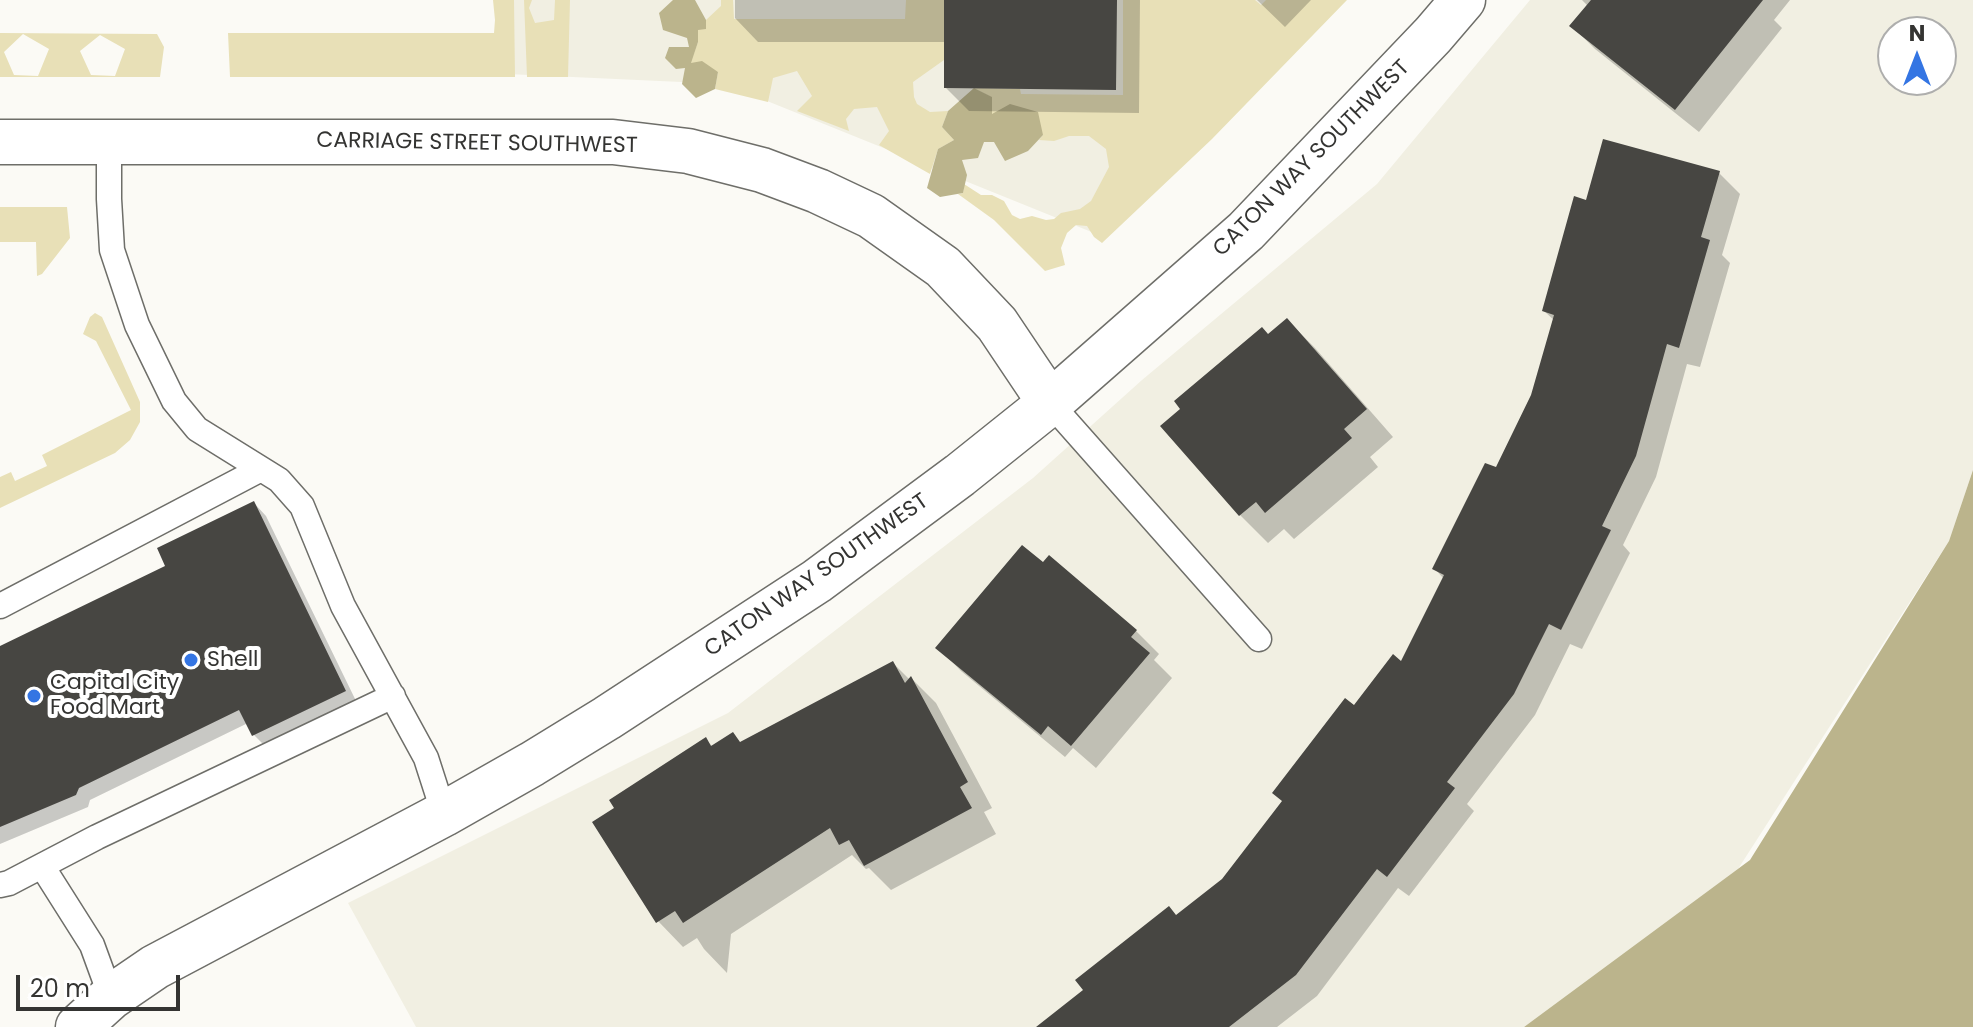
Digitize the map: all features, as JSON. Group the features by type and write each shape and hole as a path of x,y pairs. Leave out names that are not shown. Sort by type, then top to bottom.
{"street":[{"name":"CATON WAY SOUTHWEST","path":"78,1027 111,997 155,967 444,814 607,718 817,581 960,475 1050,403 1246,231 1463,0"},
{"name":"CARRIAGE STREET SOUTHWEST","path":"0,142 613,142 688,151 762,170 818,191 871,216 943,267 997,324 1050,403"}],"lane":[{"path":"109,142 112,250 137,325 174,401 197,429 279,480 302,506 343,606 426,758 444,814"},
{"path":"1050,403 1259,639"},
{"path":"0,606 261,469"},
{"path":"0,885 393,696"},
{"path":"42,866 92,945 111,997"}],"shaded area":[{"path":"493,0 514,0 515,77 230,77 228,33 494,33"},
{"path":"507,0 1333,0 1099,235 725,84 507,74"},
{"path":"524,0 532,0 529,8 535,23 554,20 555,0 570,0 568,77 527,77"},
{"path":"673,0 695,0 706,20 706,29 698,30 698,42 691,63 702,61 718,72 715,89 696,98 682,84 685,68 676,69 665,58 669,47 689,47 687,38 663,30 659,13"},
{"path":"721,0 733,0 734,19 905,19 906,0 945,0 944,60 913,82 917,104 930,112 948,111 942,127 954,140 938,149 930,174 879,145 889,131 877,107 854,109 846,119 849,131 797,111 812,96 797,71 773,78 768,102 715,89 718,72 690,64 698,42 698,29 706,29 706,20 721,6"},
{"path":"1123,0 1255,0 1261,5 1266,0 1347,0 1212,139 1102,243 1087,226 1076,225 1067,233 1061,248 1065,265 1045,271 994,220 958,194 963,193 964,184 981,195 992,195 1004,201 1012,215 1020,219 1032,216 1054,219 1091,201 1109,167 1106,149 1089,136 1039,140 1043,135 992,114 991,97 974,88 1020,89 1021,94 1123,95"},
{"path":"1530,0 1973,0 1973,470 1949,541 1738,869 1524,1027 416,1027 348,903 728,713 1033,478 1142,380 1377,184"},
{"path":"0,33 157,34 164,47 160,77 0,77","holes":["23,34 49,49 38,76 14,75 4,52","100,35 125,49 115,76 91,75 80,51"]},
{"path":"974,88 992,97 992,114 1010,104 1038,112 1043,135 1028,151 1005,161 994,142 984,142 978,158 962,160 967,175 963,193 940,197 927,188 938,149 954,140 942,127 948,111"},
{"path":"0,207 67,207 70,238 42,274 37,276 36,242 0,242"},
{"path":"95,313 102,317 140,402 140,422 130,440 115,453 0,508 0,477 11,472 15,481 47,466 42,455 131,410 96,341 83,334"},
{"path":"1973,470 1973,1027 1524,1027 1750,860 1949,541"}],"building":[{"path":"944,0 1117,0 1116,90 944,88"},
{"path":"1591,0 1763,0 1675,110 1569,26"},
{"path":"1603,139 1720,171 1701,237 1710,240 1679,348 1667,344 1636,456 1602,526 1611,530 1561,630 1549,624 1514,694 1447,782 1455,788 1387,877 1377,869 1296,975 1229,1027 1036,1027 1083,990 1075,980 1169,906 1176,915 1222,879 1282,801 1272,793 1345,698 1354,705 1393,654 1401,661 1444,575 1432,569 1485,463 1496,467 1531,395 1554,315 1542,311 1574,196 1586,200"},
{"path":"1287,318 1367,409 1344,429 1352,438 1265,513 1256,502 1239,516 1160,426 1180,409 1174,401 1262,327 1268,334"},
{"name":"Shell","path":"254,501 346,691 252,736 239,710 79,788 76,795 0,827 0,646 165,566 157,548"},
{"path":"1022,545 1043,562 1049,555 1137,630 1131,637 1150,653 1071,746 1048,726 1041,735 935,648"},
{"path":"893,661 905,683 911,676 968,782 960,787 972,808 864,866 849,840 839,845 830,828 683,923 675,911 656,923 592,822 614,808 609,800 706,737 711,746 733,732 740,742"}],"place":[{"name":"Shell","path":"191,660"},
{"name":"Capital City Food Mart","path":"34,696"}]}
